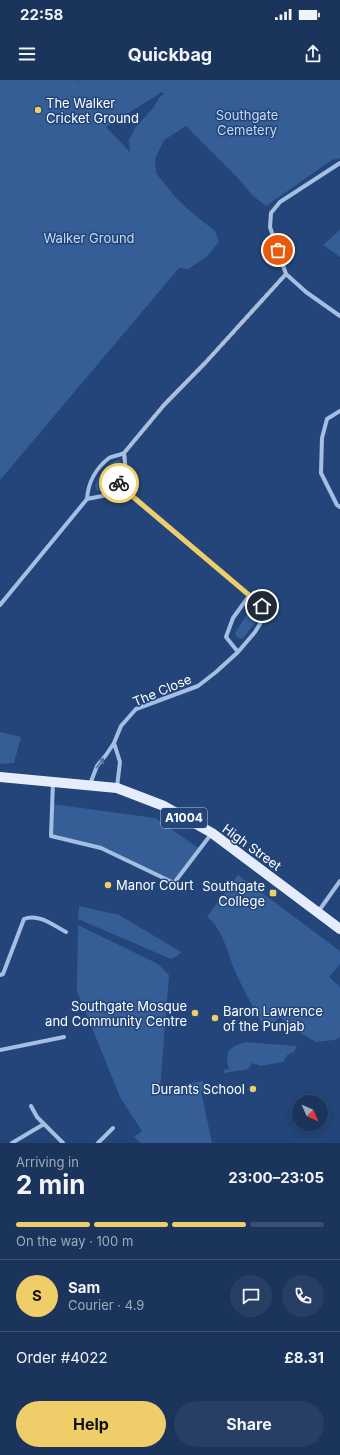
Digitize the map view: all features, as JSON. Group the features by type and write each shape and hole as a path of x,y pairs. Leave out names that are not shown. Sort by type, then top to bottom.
{"main road":[{"name":"High Street","path":"0,777 117,788 164,806 212,833 340,929"}],"street":[{"path":"340,163 280,202 271,213 270,227 286,274 306,292 340,316"},
{"path":"0,605 87,499 88,487 96,472 110,458 124,453 164,405 206,362 286,274"},
{"path":"340,411 327,419 322,438 321,473 340,507"},
{"path":"87,499 107,495 118,484 126,472 124,453"},
{"name":"The Close","path":"90,785 97,766 114,743 121,726 136,709 198,686 238,652 255,632 268,611 118,484"},
{"path":"238,652 226,637 233,618 249,596"},
{"path":"114,743 120,762 117,788"},
{"path":"53,781 51,836 101,848 174,883 212,833"},
{"path":"318,912 340,881"},
{"path":"0,975 3,974 24,919 30,916 36,916 66,932"},
{"path":"0,1050 64,1037"},
{"path":"31,1106 37,1117 63,1143"},
{"path":"12,1143 44,1124"},
{"path":"98,1143 113,1128"}],"green space":[{"name":"Walker Ground","path":"0,80 75,80 89,89 76,80 340,80 340,158 332,160 266,206 253,196 236,176 186,126 164,140 155,159 156,173 176,198 215,231 219,242 206,257 188,269 179,268 0,480","holes":["162,92 164,94 159,98 154,107 135,128 129,140 130,152 106,127"]},
{"path":"340,230 340,257 323,245"},
{"path":"119,460 122,464 114,483 106,489 96,490 95,485 107,466"},
{"path":"255,606 260,610 261,615 244,637 241,639 237,637 235,633 251,608"},
{"path":"0,732 21,737 14,763 0,764"},
{"path":"52,804 155,818 200,849 174,883 101,848 51,836"},
{"path":"238,875 340,951 340,964 329,977 340,987 340,1037 334,1040 315,1042 292,1028 280,1017 265,1030 235,971 221,935 213,922 207,917"},
{"path":"79,906 119,915 181,952 171,959 78,919"},
{"path":"78,925 158,964 169,975 160,1089 203,1081 205,1090 201,1091 212,1143 141,1143 134,1137 142,1131 121,1099 77,991"},
{"path":"246,1042 297,1046 294,1052 287,1055 283,1062 261,1066 252,1063 248,1069 224,1073 224,1070 229,1069 227,1058 229,1051 235,1046"}],"way so far":[{"path":"119,483 126,472 124,453 164,405 206,362 286,274 278,250"}],"place":[{"name":"The Walker Cricket Ground","path":"38,110"},
{"name":"Manor Court","path":"108,885"},
{"name":"Southgate College","path":"273,893"},
{"name":"Southgate Mosque and Community Centre","path":"195,1013"},
{"name":"Baron Lawrence of the Punjab","path":"215,1018"},
{"name":"Durants School","path":"253,1089"}],"route":[{"path":"119,483 118,484 163,523 262,606"}],"park label":[{"name":"Southgate Cemetery","path":"247,122"}]}
